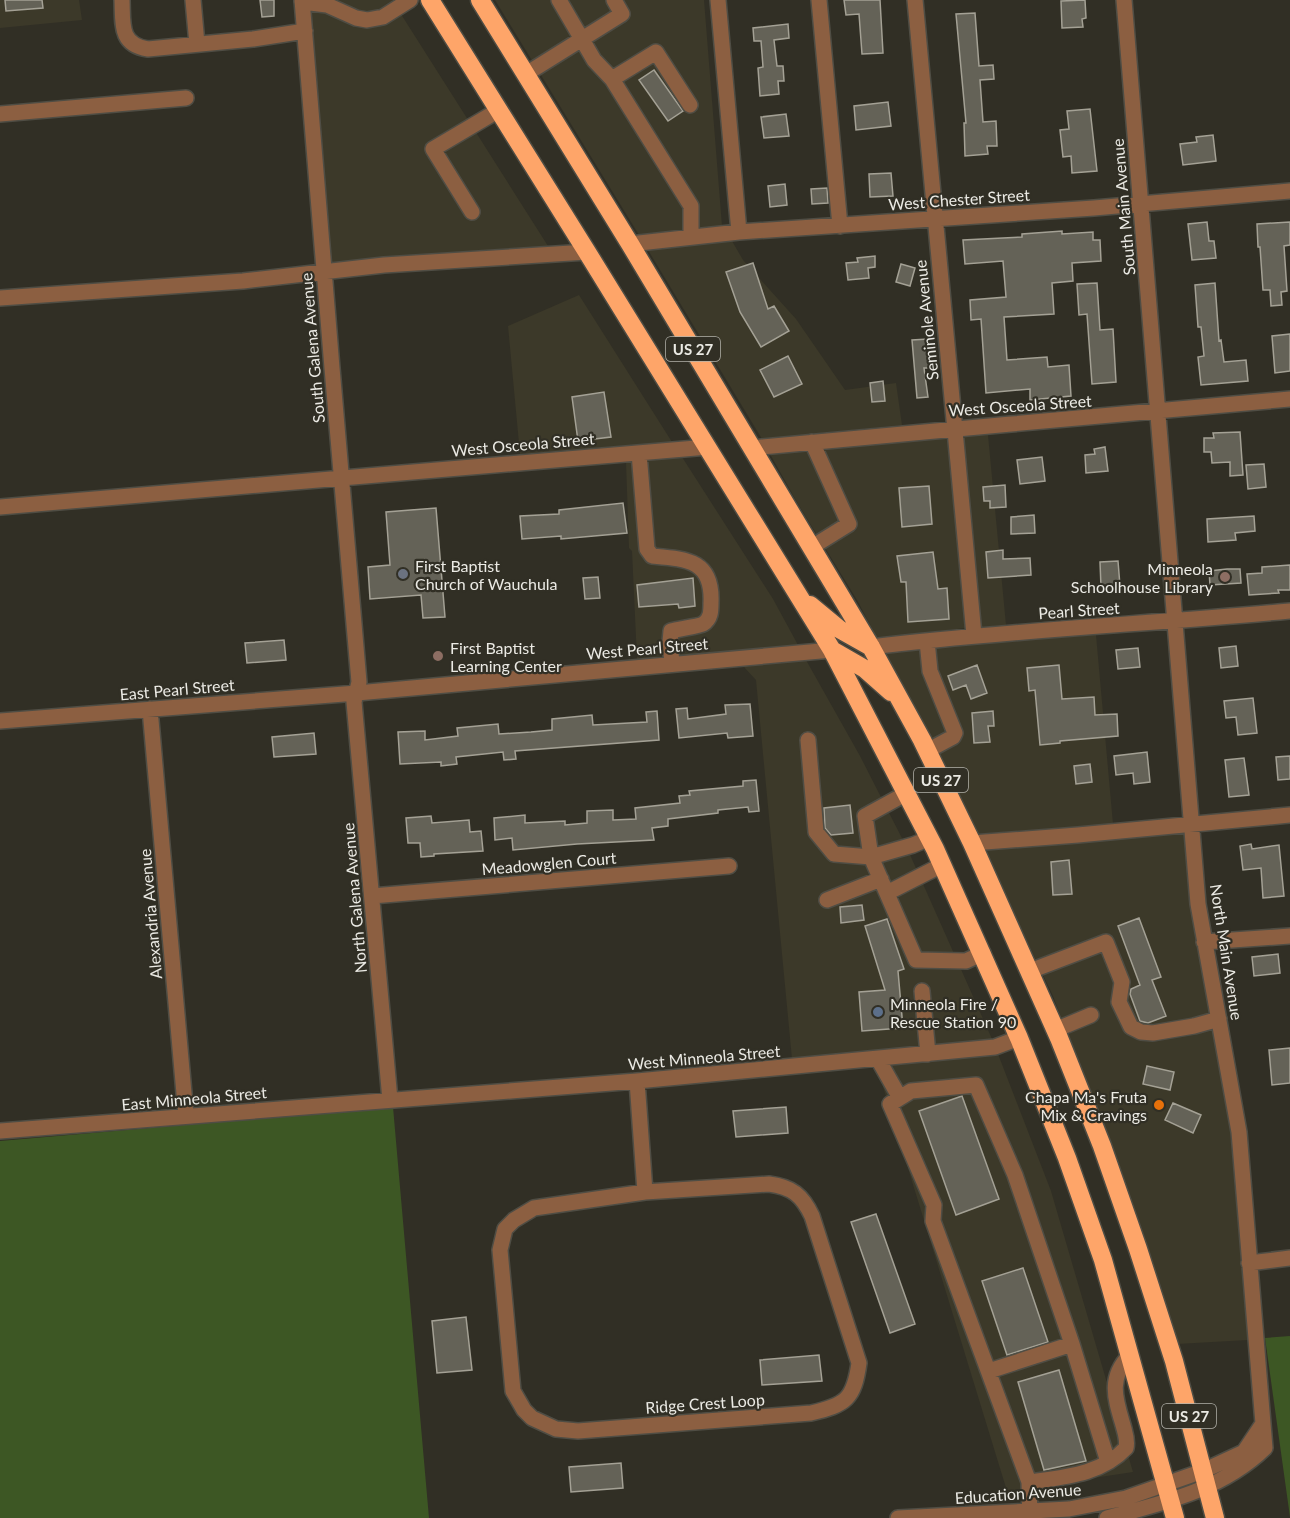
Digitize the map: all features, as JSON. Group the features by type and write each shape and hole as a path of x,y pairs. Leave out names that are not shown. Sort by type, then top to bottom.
{"highway":[{"name":"US 27","path":"430,0 832,650 930,838 983,953 1067,1158 1103,1260 1171,1501"},
{"name":"US 27","path":"480,0 630,244 871,647 927,751 972,843 1030,971 1101,1146 1174,1360 1215,1518"},
{"path":"799,596 839,629 871,647"},
{"path":"832,650 865,669 901,702"}],"street":[{"path":"122,0 125,34 134,46 148,49 253,39 304,31"},
{"path":"193,0 197,44"},
{"path":"302,1 327,5 356,18 367,20 383,17 410,0"},
{"path":"559,0 594,60 612,80 691,206 692,237"},
{"path":"526,74 622,14 614,0"},
{"path":"718,0 739,232"},
{"path":"819,0 840,226"},
{"name":"Seminole Avenue","path":"915,0 974,635"},
{"name":"South Main Avenue","path":"1124,0 1158,412"},
{"name":"South Galena Avenue","path":"302,1 329,348 338,422 359,682 357,693"},
{"path":"612,80 656,52 690,105"},
{"path":"0,114 186,98"},
{"path":"472,212 433,149 499,110"},
{"name":"West Chester Street","path":"630,244 739,232 1290,191"},
{"path":"0,298 243,281 384,265 587,252"},
{"name":"West Osceola Street","path":"752,448 1290,399"},
{"name":"North Main Avenue","path":"1158,412 1198,904 1239,1132 1265,1448 1250,1463 1205,1479"},
{"path":"812,442 849,524 812,547"},
{"name":"West Osceola Street","path":"0,507 708,447"},
{"path":"639,453 647,549 651,556 695,563 708,575 712,595 711,614 703,624 671,631 672,664"},
{"name":"Pearl Street","path":"871,647 974,635 1176,622 1290,611"},
{"path":"927,641 930,671 955,733 927,751"},
{"name":"West Pearl Street","path":"357,693 832,650"},
{"name":"East Pearl Street","path":"0,721 357,693"},
{"name":"North Galena Avenue","path":"357,693 354,702 390,1100"},
{"name":"Alexandria Avenue","path":"150,709 186,1116"},
{"path":"808,740 816,832 834,854 871,857 930,838"},
{"path":"907,793 865,816 871,857 916,960 966,961 983,953"},
{"path":"972,843 1290,815"},
{"path":"887,893 942,865"},
{"name":"Meadowglen Court","path":"372,897 729,866"},
{"path":"827,900 881,879"},
{"path":"1204,942 1290,936"},
{"path":"1030,971 1106,942 1122,982 1119,1002 1131,1027 1142,1032 1153,1033 1219,1019"},
{"path":"922,991 928,1054"},
{"path":"1055,1030 1091,1015"},
{"name":"West Minneola Street","path":"390,1100 878,1059 995,1047 1019,1038"},
{"path":"878,1059 900,1098"},
{"path":"637,1081 645,1192"},
{"path":"1030,1515 1029,1482 933,1221 934,1205 890,1104 910,1091 976,1085 1015,1175 1072,1344 1108,1462"},
{"name":"East Minneola Street","path":"0,1131 390,1100"},
{"name":"Ridge Crest Loop","path":"769,1184 797,1193 812,1216 859,1363 856,1382 851,1394 844,1402 833,1408 811,1413 578,1431 556,1429 544,1425 524,1410 513,1391 507,1344 500,1250 506,1229 514,1220 534,1208 645,1192 769,1184"},
{"path":"1249,1263 1290,1258"},
{"path":"989,1371 1072,1344"},
{"path":"1029,1482 1091,1470 1108,1462 1123,1451 1127,1443 1114,1394 1119,1369 1130,1354"},
{"path":"1107,1518 1171,1501 1205,1479"},
{"name":"Education Avenue","path":"898,1518 1030,1515 1106,1503 1139,1493 1171,1501"}],"shaded area":[{"path":"0,0 79,0 82,20 0,28"},
{"path":"309,0 392,0 548,246 329,263"},
{"path":"495,0 704,0 722,226 639,235"},
{"path":"732,241 743,260 796,319 845,390 896,383 902,425 762,439 648,250"},
{"path":"579,295 672,442 520,454 508,326"},
{"path":"988,435 1006,625 980,627 963,436"},
{"path":"949,437 966,628 877,638 857,600 770,454"},
{"path":"682,457 773,599 798,645 637,659 626,462"},
{"path":"1096,635 1113,824 977,834 911,700 885,654 975,643"},
{"path":"806,660 860,756 907,848 992,1039 792,1059 756,680 743,666"},
{"path":"1186,832 1196,938 1229,1118 1248,1340 1177,1344 1108,1141 1053,996 984,850 1083,843"},
{"path":"998,1054 1051,1191 1133,1472 1007,1491 877,1067"}],"green space":[{"path":"393,1107 429,1518 0,1518 0,1141"},
{"path":"1290,1336 1290,1517 1265,1338"}],"building":[{"path":"5,0 42,0 43,8 6,11"},
{"path":"260,0 274,0 274,16 262,17"},
{"path":"844,0 880,0 883,53 862,54 859,14 846,15"},
{"path":"1085,0 1086,18 1082,19 1083,27 1062,28 1061,1"},
{"path":"975,13 979,66 993,65 994,79 980,80 983,122 996,121 997,146 987,146 988,154 965,156 964,123 966,123 956,14"},
{"path":"788,24 789,38 774,40 777,66 783,66 784,81 778,81 779,94 760,96 758,68 763,67 761,41 754,41 753,28"},
{"path":"654,70 683,111 668,121 639,80"},
{"path":"888,102 891,126 856,130 854,106"},
{"path":"1090,109 1097,171 1072,173 1071,156 1063,157 1060,130 1069,129 1067,111"},
{"path":"786,114 789,136 764,138 761,117"},
{"path":"1213,135 1216,161 1183,165 1180,144 1197,142 1196,137"},
{"path":"891,173 893,196 870,197 869,174"},
{"path":"785,184 787,205 770,207 768,186"},
{"path":"827,188 828,203 812,204 811,189"},
{"path":"1207,222 1209,241 1214,241 1216,258 1192,260 1188,224"},
{"path":"1290,222 1290,245 1284,246 1287,291 1281,292 1282,305 1271,306 1270,290 1263,290 1257,224"},
{"path":"1062,231 1062,234 1093,232 1093,240 1100,240 1101,261 1072,263 1073,281 1052,283 1054,314 1004,317 1007,360 1047,357 1048,367 1069,365 1071,396 1030,400 1030,389 986,393 981,319 971,320 970,300 1006,297 1003,261 965,264 963,240 1022,237 1022,234"},
{"path":"875,256 875,267 868,268 869,278 848,280 846,263 858,262 857,258"},
{"path":"753,263 768,309 774,306 789,331 761,347 740,312 726,272"},
{"path":"901,264 915,268 910,286 896,282"},
{"path":"1097,283 1100,330 1113,329 1116,382 1092,384 1087,314 1079,315 1077,284"},
{"path":"1215,283 1219,341 1221,340 1224,362 1246,360 1248,381 1201,385 1198,357 1204,356 1201,327 1198,327 1195,285"},
{"path":"1290,334 1290,371 1275,373 1272,336"},
{"path":"928,339 930,368 924,368 928,397 917,398 912,340"},
{"path":"788,356 802,384 774,397 760,370"},
{"path":"883,381 885,401 872,402 870,383"},
{"path":"604,392 611,437 578,441 572,397"},
{"path":"1240,432 1243,475 1230,476 1230,462 1212,463 1211,452 1204,452 1204,438 1214,438 1213,433"},
{"path":"1105,447 1108,471 1086,473 1085,455 1095,454 1094,449"},
{"path":"1042,457 1045,481 1020,484 1017,460"},
{"path":"1264,464 1266,487 1248,489 1246,465"},
{"path":"1005,485 1006,507 990,508 990,501 984,501 983,487"},
{"path":"929,486 932,524 902,527 899,488"},
{"path":"623,503 627,533 561,539 561,536 522,539 520,516 559,514 559,510"},
{"path":"436,508 445,617 423,618 421,595 370,599 368,567 390,565 386,512"},
{"path":"1034,515 1035,533 1011,534 1011,517"},
{"path":"1254,516 1255,531 1235,533 1236,540 1208,542 1207,519"},
{"path":"1003,550 1003,559 1030,558 1031,575 988,578 986,552"},
{"path":"933,552 938,589 947,588 949,619 908,622 906,582 901,582 897,556"},
{"path":"1118,561 1120,586 1101,587 1100,562"},
{"path":"1290,565 1290,590 1249,595 1247,574 1262,573 1262,567"},
{"name":"Minneola Schoolhouse Library","path":"1240,569 1241,583 1210,585 1209,571"},
{"path":"598,577 600,598 585,599 583,578"},
{"path":"693,578 695,606 679,608 678,604 639,607 637,585"},
{"path":"284,640 286,660 247,663 245,643"},
{"path":"1236,646 1238,666 1221,668 1219,648"},
{"path":"1138,648 1140,667 1118,669 1116,650"},
{"path":"977,665 987,693 971,699 966,685 953,690 948,676"},
{"path":"1059,665 1062,699 1094,697 1095,715 1117,714 1118,736 1040,745 1035,690 1029,691 1027,668"},
{"path":"1253,698 1257,733 1238,735 1236,717 1226,718 1224,701"},
{"path":"750,704 753,736 728,738 727,733 679,738 676,709 687,708 688,719 726,714 725,705"},
{"path":"657,711 659,740 515,751 516,759 504,760 503,752 456,757 457,764 441,766 441,762 400,764 398,732 425,731 425,740 458,736 457,728 498,724 499,734 531,732 552,730 552,719 592,715 593,725 647,722 646,712"},
{"path":"993,711 994,726 988,726 990,742 974,743 972,713"},
{"path":"314,733 316,754 274,757 272,737"},
{"path":"1147,752 1150,782 1134,784 1133,773 1116,775 1114,756"},
{"path":"1290,756 1290,779 1278,780 1276,757"},
{"path":"1244,758 1249,795 1229,797 1225,760"},
{"path":"1090,764 1092,782 1076,784 1074,766"},
{"path":"756,780 759,811 749,812 748,807 668,819 668,826 652,828 654,840 513,850 512,838 495,840 494,818 525,815 525,823 565,821 565,825 587,823 587,811 613,810 613,820 636,819 635,808 680,803 679,796 690,795 689,791 743,786 743,781"},
{"path":"850,805 853,833 831,835 825,828 824,808"},
{"path":"431,816 432,823 469,820 470,832 481,831 483,851 421,857 420,843 408,843 406,818"},
{"path":"1251,844 1252,849 1279,845 1284,896 1263,898 1261,868 1243,870 1240,846"},
{"path":"1069,860 1072,894 1053,895 1051,862"},
{"path":"862,905 864,920 841,923 840,907"},
{"path":"1139,918 1161,977 1152,980 1166,1016 1148,1023 1140,1021 1130,994 1131,989 1140,985 1118,926"},
{"path":"887,919 904,969 898,971 903,1028 862,1031 859,992 885,990 865,926"},
{"path":"1278,954 1280,973 1254,976 1252,957"},
{"path":"1290,1048 1290,1083 1272,1085 1269,1050"},
{"path":"1147,1066 1174,1072 1170,1090 1143,1084"},
{"path":"962,1096 999,1199 956,1215 919,1111"},
{"path":"1173,1103 1201,1115 1193,1133 1165,1120"},
{"path":"786,1107 788,1133 736,1137 733,1111"},
{"path":"876,1214 915,1324 890,1333 851,1222"},
{"path":"1023,1268 1048,1342 1007,1355 982,1281"},
{"path":"466,1317 472,1370 437,1373 432,1321"},
{"path":"819,1355 822,1381 762,1385 760,1360"},
{"path":"1059,1370 1086,1461 1044,1470 1018,1382"},
{"path":"621,1463 623,1488 571,1492 569,1467"}],"place":[{"name":"First Baptist Church of Wauchula","path":"403,574"},
{"name":"Minneola Schoolhouse Library","path":"1225,577"},
{"name":"First Baptist Learning Center","path":"438,656"},
{"name":"Minneola Fire / Rescue Station 90","path":"878,1012"},
{"name":"Chapa Ma's Fruta Mix & Cravings","path":"1159,1105"}]}
